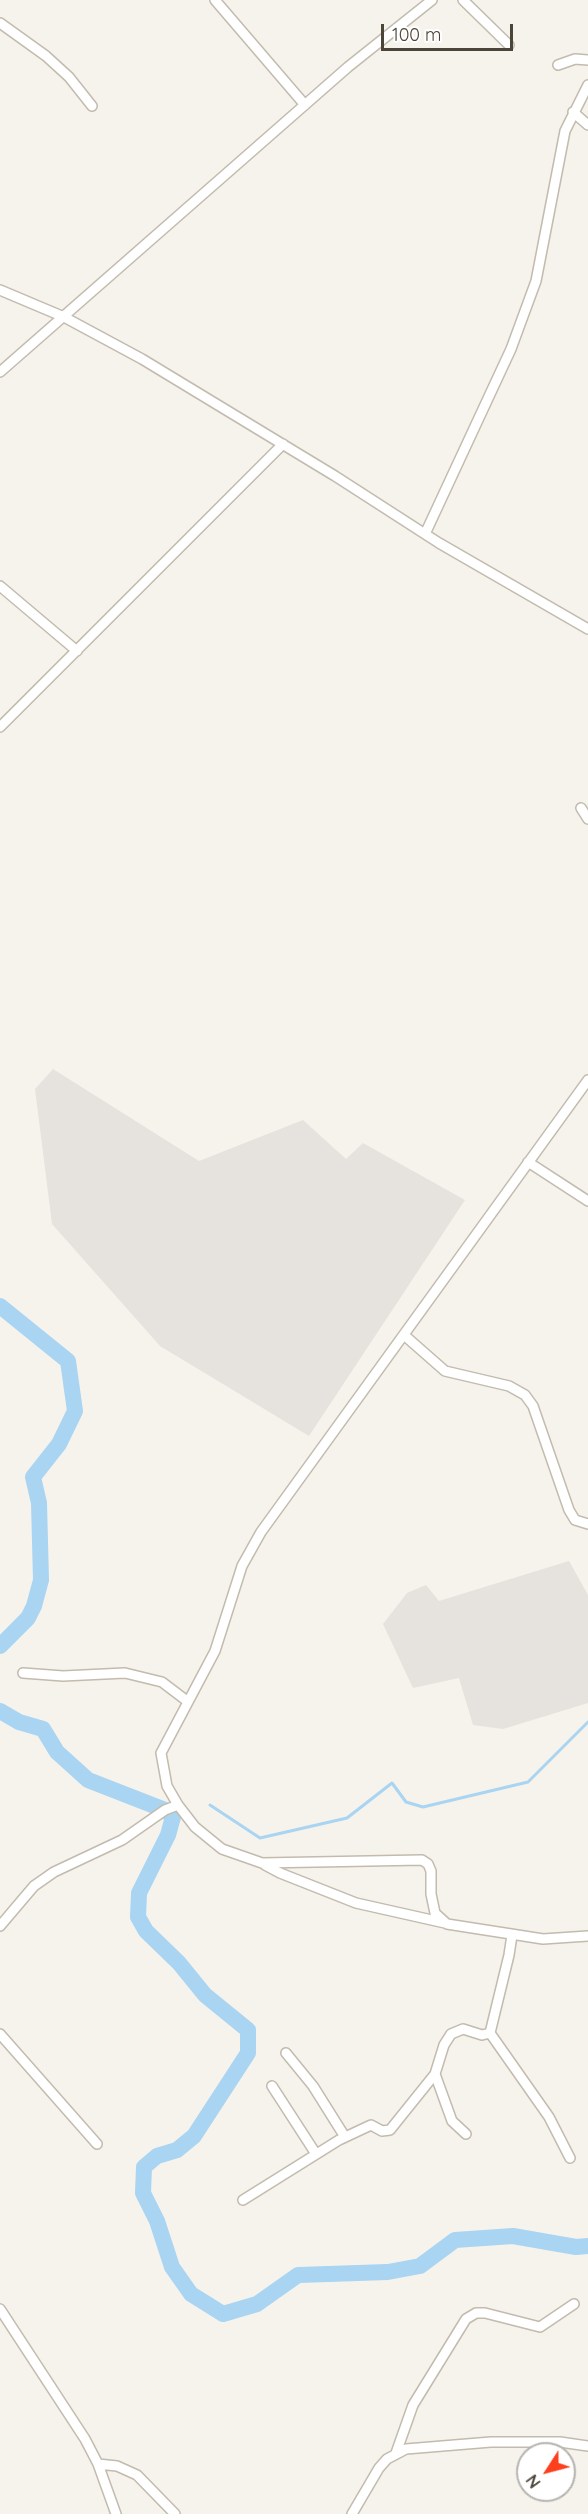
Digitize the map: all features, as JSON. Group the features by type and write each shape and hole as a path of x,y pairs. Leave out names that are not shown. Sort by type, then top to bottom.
{"street":[{"path":"215,0 305,105"},
{"path":"0,372 305,105 432,0"},
{"path":"463,0 509,45"},
{"path":"0,23 46,56 69,76 92,106"},
{"path":"558,64 575,59 588,60"},
{"path":"425,534 512,349 536,281 547,234 555,170 564,131 588,85"},
{"path":"573,112 588,125"},
{"path":"0,290 64,317 142,359 283,444 425,534 588,629"},
{"path":"0,728 283,444"},
{"path":"0,586 77,651"},
{"path":"581,808 588,819"},
{"path":"588,1080 261,1533 242,1566 215,1651 160,1753 167,1786 195,1827 222,1849 262,1863 280,1874 356,1903 447,1924 512,1935 568,1939 588,1936"},
{"path":"528,1162 588,1201"},
{"path":"404,1335 445,1371 509,1386 525,1395 533,1406 569,1510 575,1520 588,1524"},
{"path":"23,1673 63,1676 125,1673 162,1682 187,1701"},
{"path":"0,1926 34,1886 54,1872 122,1840 165,1810 178,1805"},
{"path":"262,1863 422,1860 431,1870 435,1913 447,1924"},
{"path":"512,1935 490,2033 549,2117 570,2158"},
{"path":"243,2200 345,2137 371,2125 382,2131 390,2130 435,2074 444,2045 451,2034 463,2029 482,2035 490,2033"},
{"path":"0,2034 97,2144"},
{"path":"286,2053 313,2086 345,2137"},
{"path":"435,2074 453,2121 466,2134"},
{"path":"272,2086 316,2154"},
{"path":"352,2514 379,2468 396,2453 413,2405 466,2319 476,2313 485,2313 540,2327 574,2304"},
{"path":"0,2309 62,2403 98,2463 116,2514"},
{"path":"396,2453 431,2446 491,2442 560,2442 588,2446"},
{"path":"98,2463 117,2466 137,2475 175,2514"}],"shaded area":[{"path":"53,1069 199,1161 303,1120 346,1159 363,1143 465,1200 309,1436 160,1346 52,1224 35,1089"},
{"path":"569,1561 588,1595 588,1703 503,1729 473,1725 459,1678 413,1688 383,1624 407,1593 426,1585 439,1601"}],"waterway":[{"path":"0,1306 68,1361 75,1411 59,1444 33,1477 39,1503 41,1580 34,1606 28,1618 0,1646"},
{"path":"0,1711 19,1722 43,1729 57,1752 88,1780 165,1810 173,1817 168,1835 139,1893 138,1917 146,1931 179,1963 205,1995 248,2030 248,2053 194,2136 177,2150 157,2156 144,2167 143,2193 157,2221 172,2267 191,2294 223,2314 257,2304 298,2275 388,2272 420,2266 455,2240 513,2236 576,2247 588,2246"},
{"path":"210,1805 260,1838 347,1818 392,1783 406,1802 423,1807 528,1782 588,1722"}]}
